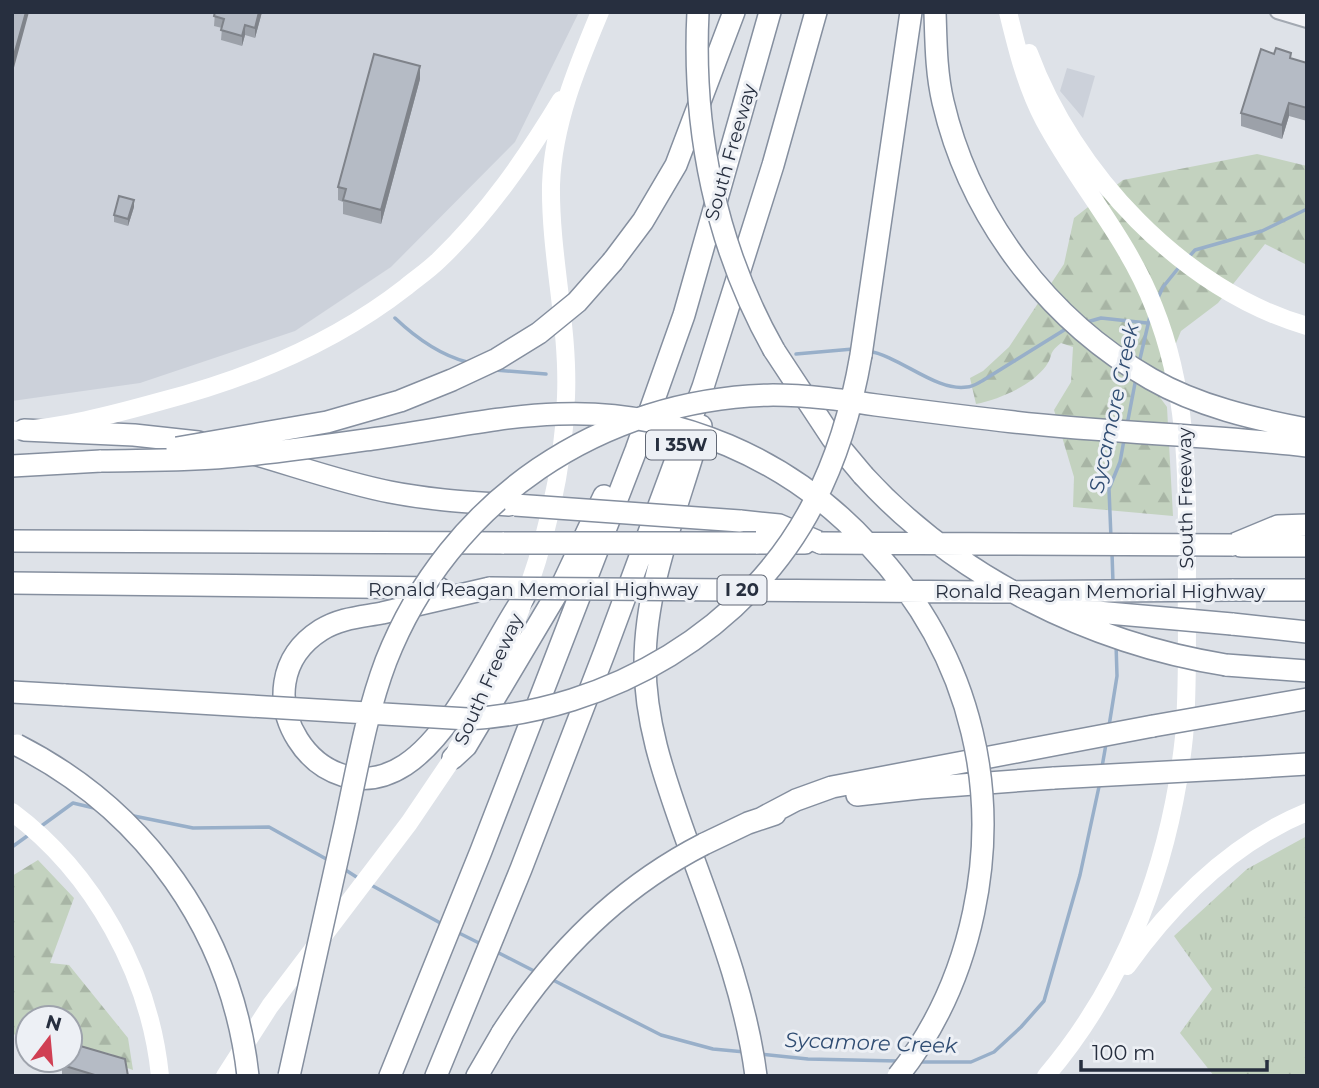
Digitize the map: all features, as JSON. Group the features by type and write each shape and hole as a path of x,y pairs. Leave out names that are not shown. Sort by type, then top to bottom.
{"highway":[{"path":"698,12 698,95 705,152 717,209 735,266 764,332 794,382 832,438 872,485 909,522 950,554 1014,592 1088,626 1143,646 1194,660 1236,667 1307,671"},
{"path":"101,461 327,422 400,401 497,359 539,333 577,302 643,221 676,165 734,12"},
{"name":"South Freeway","path":"390,1076 481,851 636,450 684,315 770,12"},
{"name":"I 35W","path":"436,1076 521,869 703,387 773,165 816,12"},
{"path":"12,692 436,719 494,718 551,707 617,683 654,665 714,624 765,573 785,548 813,504 836,454 858,374 911,12"},
{"path":"935,12 936,58 943,100 963,166 999,235 1063,314 1151,380 1198,401 1247,416 1307,429"},
{"path":"703,387 703,421 661,560 652,603 645,681 652,734 659,759 725,949 747,1022 756,1076"},
{"path":"289,1076 370,710 396,639 421,591 466,531 496,501 561,454 594,435 664,409 730,397 773,395 839,400 1039,425 1210,436 1307,446"},
{"path":"12,466 226,457 535,415 589,414 642,420 713,438 764,461 826,503 877,553 926,617 947,657 963,699 979,769 982,833 978,887 968,934 943,1001 923,1039 898,1076"},
{"path":"18,430 134,435 207,443 239,449 347,482 438,500 779,525 821,543"},
{"path":"453,758 466,746 563,583 616,469 636,450"},
{"path":"1232,545 1278,526 1307,525"},
{"path":"12,541 1307,546"},
{"name":"Ronald Reagan Memorial Highway","path":"12,583 993,592 1307,590"},
{"path":"490,588 345,619 321,630 311,638 289,668 284,693 289,725 307,754 326,768 347,776 360,777 392,771 412,760 441,729 460,703 523,597"},
{"path":"993,592 1070,610 1307,632"},
{"path":"477,1076 528,995 552,965 606,910 655,873 718,836 813,793 874,778 1307,699"},
{"path":"14,744 48,761 102,799 145,842 170,873 194,908 218,960 241,1034 248,1076"},
{"path":"762,818 836,799 882,791 1307,764"}],"main road":[{"name":"South Freeway","path":"225,1076 250,1034 409,823 453,758 506,649 548,520 563,444 566,383 551,183 571,82 600,12"},
{"name":"South Freeway","path":"1008,12 1021,66 1036,103 1082,170 1128,253 1158,316 1177,383 1188,469 1186,704 1173,809 1154,881 1136,927 1113,975 1081,1029 1046,1076"},
{"path":"1016,12 1041,83 1075,146 1082,170 1155,236 1211,280 1256,306 1307,326"},
{"path":"18,430 107,415 186,395 252,373 314,346 377,309 438,262 473,225 537,140 571,82"},
{"path":"12,812 57,853 105,917 136,979 152,1027 160,1076"},
{"path":"1081,1029 1159,923 1191,890 1255,840 1307,812"}],"street":[{"path":"1278,12 1307,21"}],"shaded area":[{"path":"12,12 579,12 515,142 391,267 295,331 140,383 12,401"},
{"path":"1067,68 1095,76 1083,118 1060,91"}],"green space":[{"path":"1257,154 1307,166 1307,265 1265,244 1218,303 1181,331 1156,392 1167,407 1173,516 1073,507 1074,477 1054,410 1071,382 1073,347 1061,343 1052,352 1046,366 1032,380 1014,391 985,402 976,404 970,378 983,371 1009,347 1064,264 1074,218 1123,180"},
{"path":"1307,836 1307,1076 1214,1076 1180,1033 1212,989 1174,936 1247,869"},
{"path":"38,860 74,898 50,963 69,965 128,1038 133,1070 119,1065 112,1054 84,1048 84,1004 14,1004 12,1034 12,876"}],"building":[{"path":"12,12 26,12 12,62"},
{"path":"215,12 259,12 255,28 245,25 242,36 221,30 224,19 214,16"},
{"path":"1276,48 1291,53 1290,58 1307,63 1307,108 1289,103 1282,125 1241,113 1261,49 1274,54"},
{"path":"374,54 420,66 381,210 343,200 346,189 338,187"},
{"path":"119,196 134,200 128,219 114,215"},
{"path":"84,1047 125,1059 128,1076 98,1076 84,1072"}],"waterway":[{"name":"Sycamore Creek","path":"1188,258 1195,250 1262,231 1307,209"},
{"name":"Sycamore Creek","path":"1157,300 1163,287 1180,266"},
{"name":"Sycamore Creek","path":"1139,363 1150,316"},
{"path":"395,318 428,344 467,362"},
{"path":"1087,322 1101,318 1147,323"},
{"path":"868,351 893,359 943,384 969,387 1069,327"},
{"path":"796,354 853,349"},
{"path":"495,370 546,374"},
{"name":"Sycamore Creek","path":"1127,425 1136,378"},
{"name":"Sycamore Creek","path":"1111,538 1109,489 1120,462 1124,440"},
{"name":"Sycamore Creek","path":"1112,553 1113,583"},
{"name":"Sycamore Creek","path":"1109,726 1117,676 1116,643"},
{"name":"Sycamore Creek","path":"1102,767 1106,744"},
{"name":"Sycamore Creek","path":"916,1062 971,1062 994,1052 1044,1001 1080,875 1100,782"},
{"name":"Sycamore Creek","path":"40,827 73,803 94,808"},
{"name":"Sycamore Creek","path":"129,815 193,828 269,827 328,860"},
{"name":"Sycamore Creek","path":"12,847 30,834"},
{"name":"Sycamore Creek","path":"344,869 358,878"},
{"name":"Sycamore Creek","path":"371,885 444,925"},
{"name":"Sycamore Creek","path":"457,932 481,944"},
{"name":"Sycamore Creek","path":"495,951 538,973"},
{"name":"Sycamore Creek","path":"551,979 661,1035 713,1049 745,1052"},
{"name":"Sycamore Creek","path":"759,1054 808,1059 898,1061"}]}
